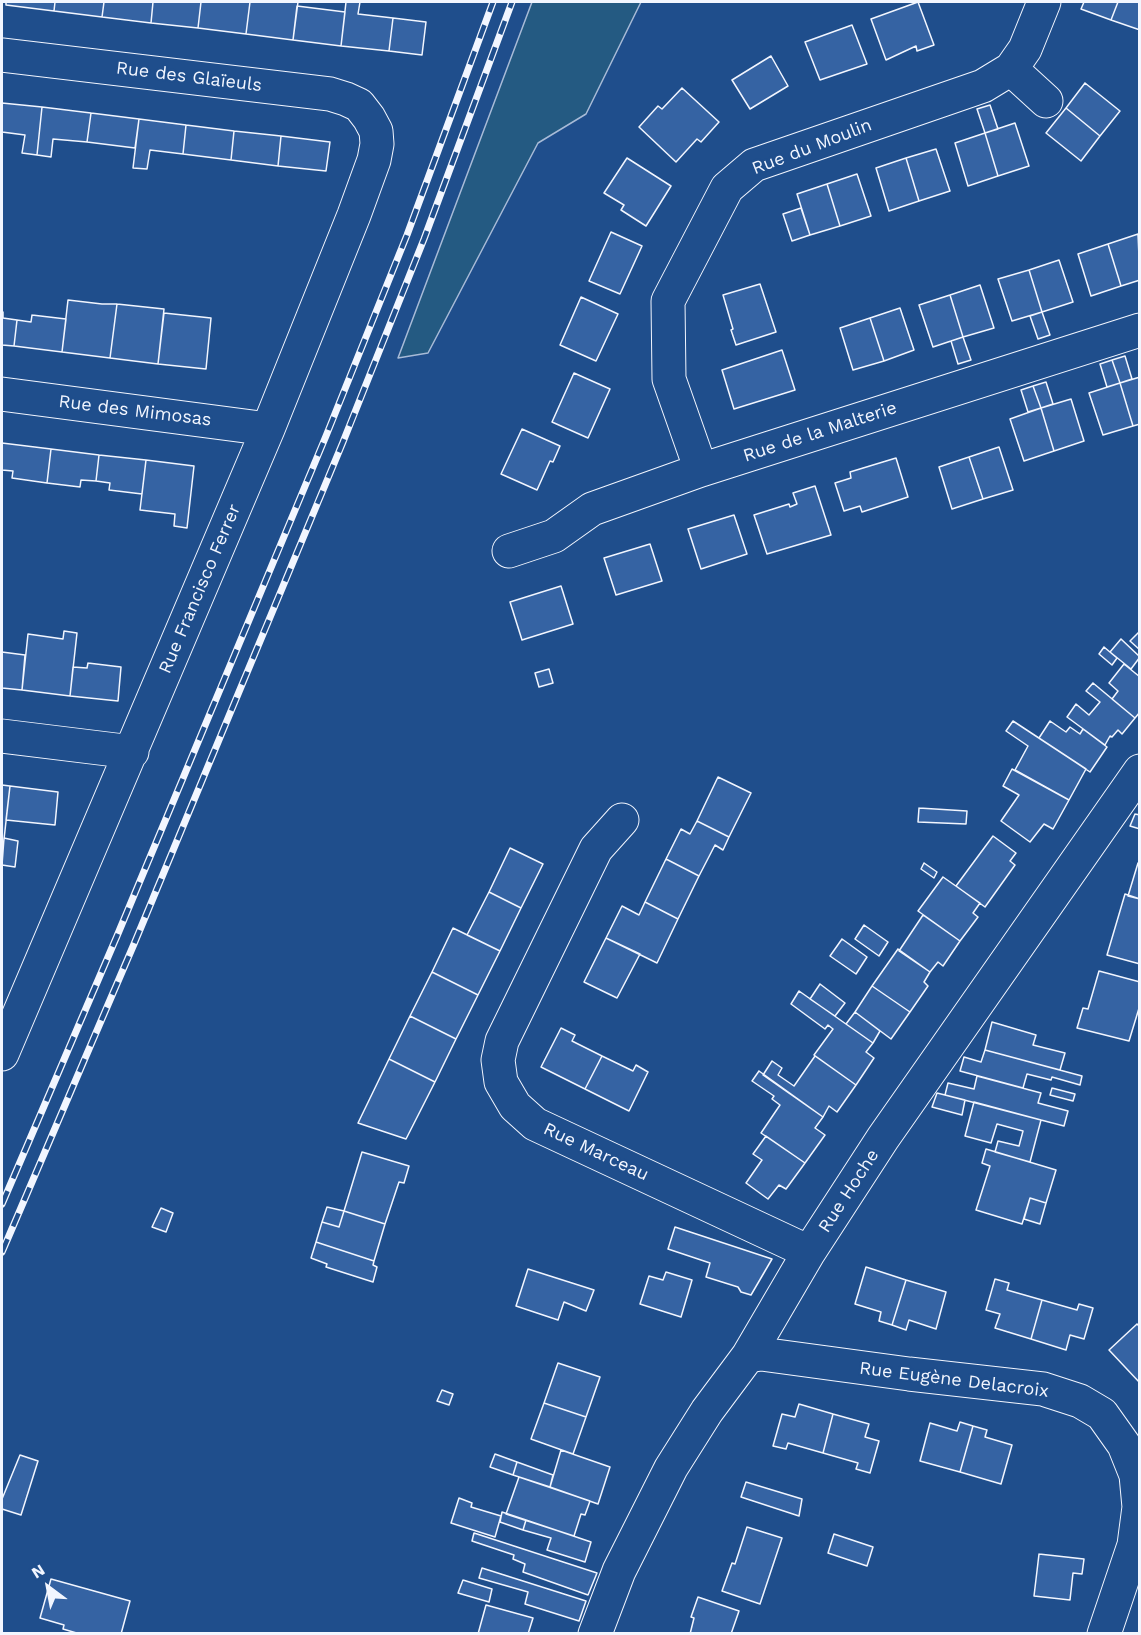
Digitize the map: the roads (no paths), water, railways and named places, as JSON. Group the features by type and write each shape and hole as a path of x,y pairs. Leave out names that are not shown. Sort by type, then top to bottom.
{"street":[{"name":"Rue du Moulin","path":"702,470 669,379 668,301 727,188 754,165 983,86 1011,69 1025,49 1044,2"},
{"name":"Rue des Glaïeuls","path":"2,55 330,94 359,105 369,118"},
{"path":"1011,69 1046,101"},
{"name":"Rue Francisco Ferrer","path":"2,1054 268,429 374,160 377,144 376,131 369,118"},
{"name":"Rue de la Malterie","path":"509,551 554,536 592,509 702,470 1140,330"},
{"name":"Rue des Mimosas","path":"2,394 268,429"},
{"path":"2,736 132,752"},
{"name":"Rue Hoche","path":"595,1634 619,1571 671,1468 708,1411 748,1356 809,1252 883,1138 1140,771"},
{"name":"Rue Marceau","path":"622,820 596,849 502,1041 498,1060 501,1082 515,1106 535,1124 809,1252"},
{"name":"Rue Eugène Delacroix","path":"748,1356 761,1354 1043,1389 1080,1401 1102,1414 1124,1444 1136,1475 1139,1507 1134,1545 1104,1634"}],"railway":[{"path":"2,1204 326,436 407,235 493,2"},
{"path":"2,1252 134,944 343,442 424,239 512,2"}]}
